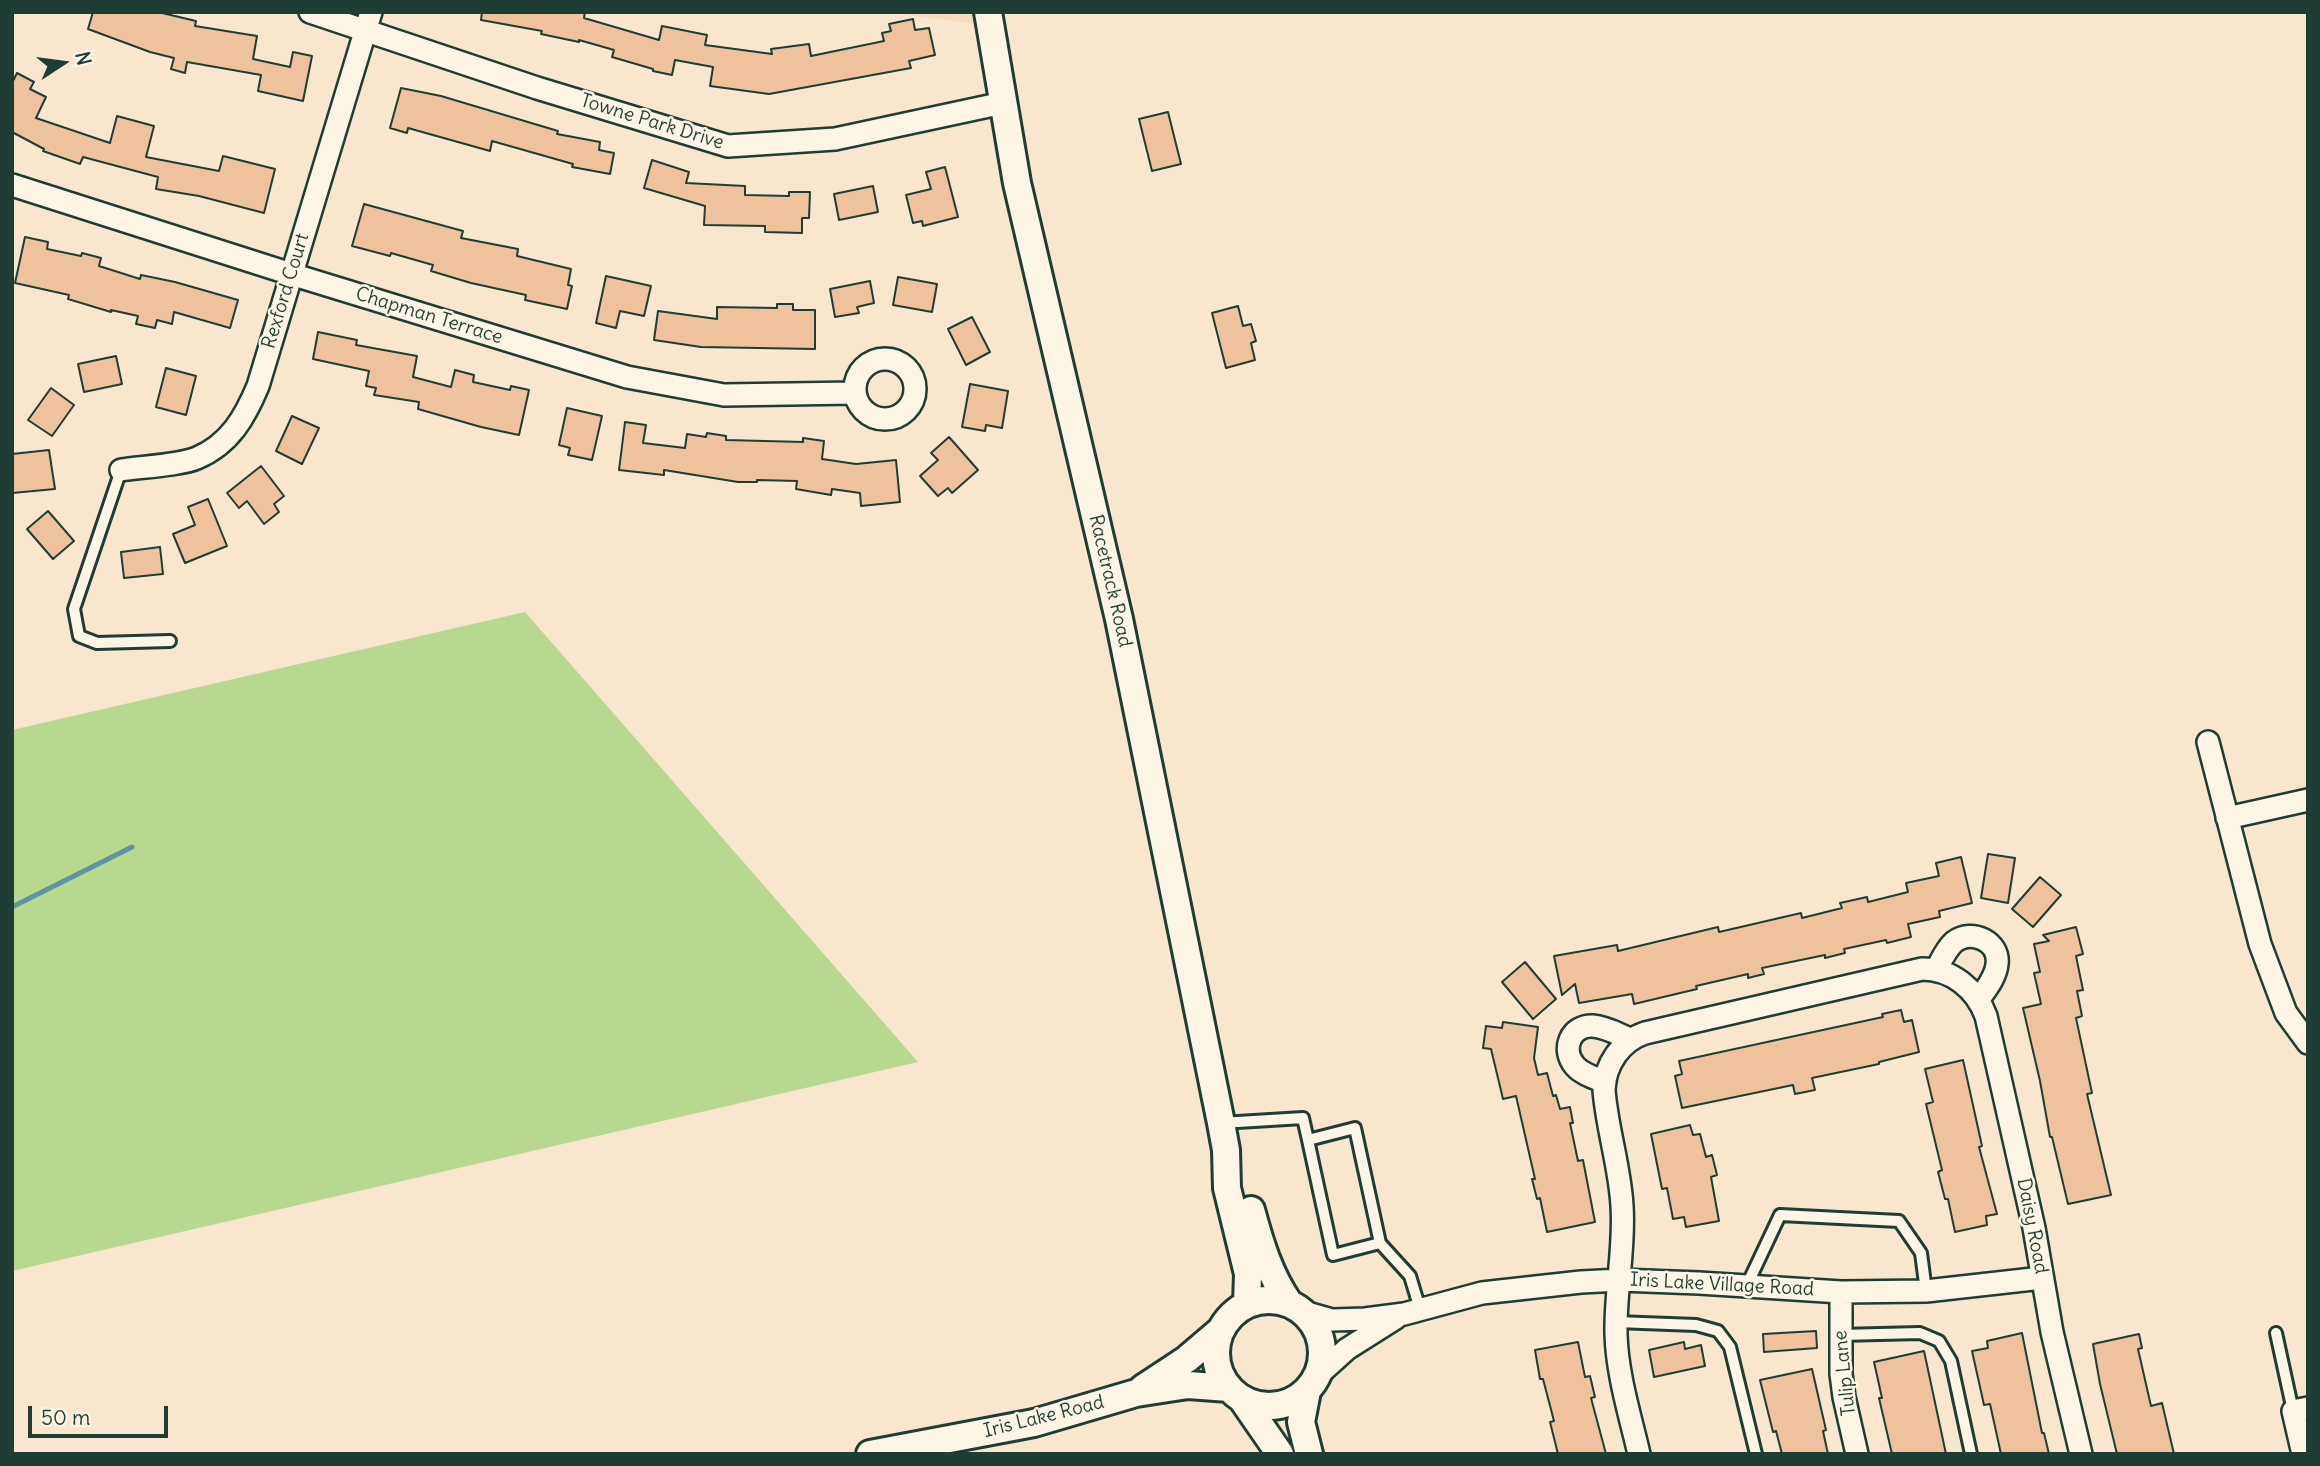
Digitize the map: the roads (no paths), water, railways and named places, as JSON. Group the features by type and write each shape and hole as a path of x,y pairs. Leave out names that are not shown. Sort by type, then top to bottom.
{"street":[{"name":"Towne Park Drive","path":"310,12 368,21 537,88 728,146 835,139 1003,103"},
{"name":"Racetrack Road","path":"988,12 1017,183 1119,619 1221,1123 1226,1150 1227,1188 1248,1274 1247,1304"},
{"name":"Rexford Court","path":"121,470 196,459 223,442 244,418 258,386 368,21"},
{"name":"Chapman Terrace","path":"12,185 627,377 724,395 855,393"},
{"path":"2208,741 2260,944 2286,1013 2308,1043"},
{"path":"2227,818 2308,800"},
{"path":"1639,1454 1620,1364 1616,1322 1623,1231 1621,1187 1605,1103 1605,1082 1612,1061 1630,1039 1645,1033 1913,971 1936,970 1963,982 1979,999 1997,966 1997,956 1987,941 1973,936 1958,940 1950,947 1936,970"},
{"name":"Daisy Road","path":"1979,999 1986,1016 2004,1092 2081,1454"},
{"path":"1605,1082 1575,1066 1568,1052 1571,1037 1579,1029 1594,1026 1630,1039"},
{"name":"Racetrack Road","path":"1226,1150 1244,1184 1264,1256 1279,1288 1296,1308"},
{"name":"Iris Lake Village Road","path":"1296,1308 1332,1320 1412,1311 1482,1293 1540,1284 1620,1280 1841,1292 1926,1291 2042,1278"},
{"name":"Tulip Lane","path":"1841,1292 1840,1335 1844,1397 1857,1454"},
{"path":"1280,1454 1221,1375 1216,1360 1216,1344 1228,1319 1247,1304 1261,1300 1275,1300 1296,1308 1315,1326 1321,1342 1322,1359 1301,1422 1309,1454"},
{"name":"Iris Lake Village Road","path":"1312,1383 1347,1349 1412,1311"},
{"name":"Iris Lake Road","path":"1136,1393 1187,1359 1221,1330"},
{"path":"1236,1393 1259,1405 1276,1406 1293,1401 1312,1383"},
{"name":"Iris Lake Road","path":"870,1454 1034,1423 1136,1393 1188,1385 1236,1393"},
{"path":"2301,1410 2303,1454"}],"lane":[{"path":"121,470 74,609 79,636 97,643 170,641"},
{"path":"1221,1123 1303,1118 1308,1140 1321,1170 1320,1197 1331,1219 1333,1255 1380,1243"},
{"path":"1308,1140 1355,1128 1380,1243 1410,1276 1412,1311"},
{"path":"1350,1164 1362,1161"},
{"path":"1354,1188 1367,1185"},
{"path":"1320,1197 1332,1194"},
{"path":"1359,1212 1373,1209"},
{"path":"1747,1285 1780,1215 1899,1221 1921,1253 1926,1291"},
{"path":"1616,1322 1696,1325 1718,1331 1730,1347 1756,1454"},
{"path":"2276,1333 2301,1410"},
{"path":"1840,1335 1920,1334 1938,1341 1951,1361 1970,1454"}],"waterway":[{"path":"12,907 132,847"}]}
